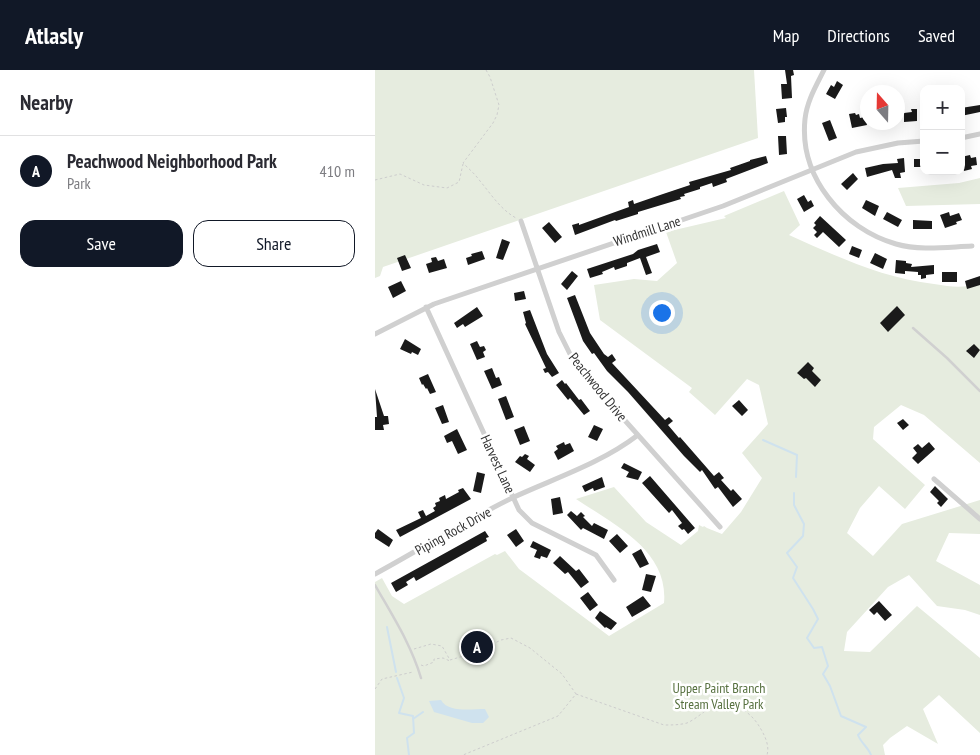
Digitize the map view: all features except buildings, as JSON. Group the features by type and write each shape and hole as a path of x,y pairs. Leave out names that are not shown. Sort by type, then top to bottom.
{"street":[{"path":"824,70 811,95 805,119 805,141 812,169 824,192 837,209 854,225 877,238 898,245 928,248 972,246"},
{"path":"965,137 980,134"},
{"name":"Windmill Lane","path":"375,334 426,307 537,267 723,206 856,152 898,142 920,141"},
{"name":"Peachwood Drive","path":"521,221 559,332 571,356 588,379 720,527"},
{"name":"Harvest Lane","path":"426,307 519,510 527,519 596,555 614,580"},
{"name":"Piping Rock Drive","path":"375,574 513,498 583,468 638,435"},
{"path":"934,479 980,518"}],"lane":[{"path":"913,328 980,391"},
{"path":"375,584 399,625 416,661 421,678"}],"path":[{"path":"375,180 400,174 423,185 447,188 459,182 463,163 497,115 499,105 491,77 486,70"},
{"path":"463,163 492,197 509,214 521,221"},
{"path":"416,661 424,666 434,662 434,659 441,658 448,661 474,653 501,640 511,638 530,648 562,674 575,694 664,725 677,725 689,722 714,706 725,703 741,708 755,719 765,736 767,755"},
{"path":"411,650 431,644 442,646 451,660"},
{"path":"375,688 382,679 419,671"},
{"path":"463,755 558,716 575,694"}],"green space":[{"path":"375,70 754,70 758,138 383,267 380,276 375,278"},
{"path":"980,178 980,204 906,206 898,188 959,183"},
{"name":"Upper Paint Branch Stream Valley Park","path":"784,191 800,225 789,235 824,251 896,277 952,286 980,284 980,463 924,415 901,405 874,427 873,439 925,485 905,509 879,486 860,508 847,533 873,556 902,524 980,500 980,534 949,533 936,561 980,585 980,615 965,610 937,606 909,575 888,587 847,632 844,651 870,652 917,606 980,658 980,733 939,695 923,709 938,744 907,726 883,745 885,755 375,755 375,582 382,578 392,596 404,604 495,554 497,555 505,551 519,569 609,636 664,603 663,584 658,568 636,540 576,499 614,487 646,522 681,545 698,531 699,525 722,534 741,512 762,478 742,453 768,424 759,385 747,379 715,415 689,392 692,388 600,320 594,285 634,279 657,281 677,263 666,232 726,218 724,216"}],"water":[{"path":"441,700 444,704 455,709 485,709 489,717 483,723 472,723 434,712 429,701"}],"waterway":[{"path":"763,440 797,455 796,477"},
{"path":"794,493 794,505 804,524 803,536 787,553 797,567 793,578 818,619 807,638 814,648 822,647 828,666 823,674 830,686 841,716 866,727 858,735 871,755"},
{"path":"387,627 396,672"},
{"path":"397,678 404,698 399,713 413,716 414,733 407,738 409,755"},
{"path":"413,719 423,712"}],"place":[{"name":"Peachwood Neighborhood Park","path":"477,647"}]}
